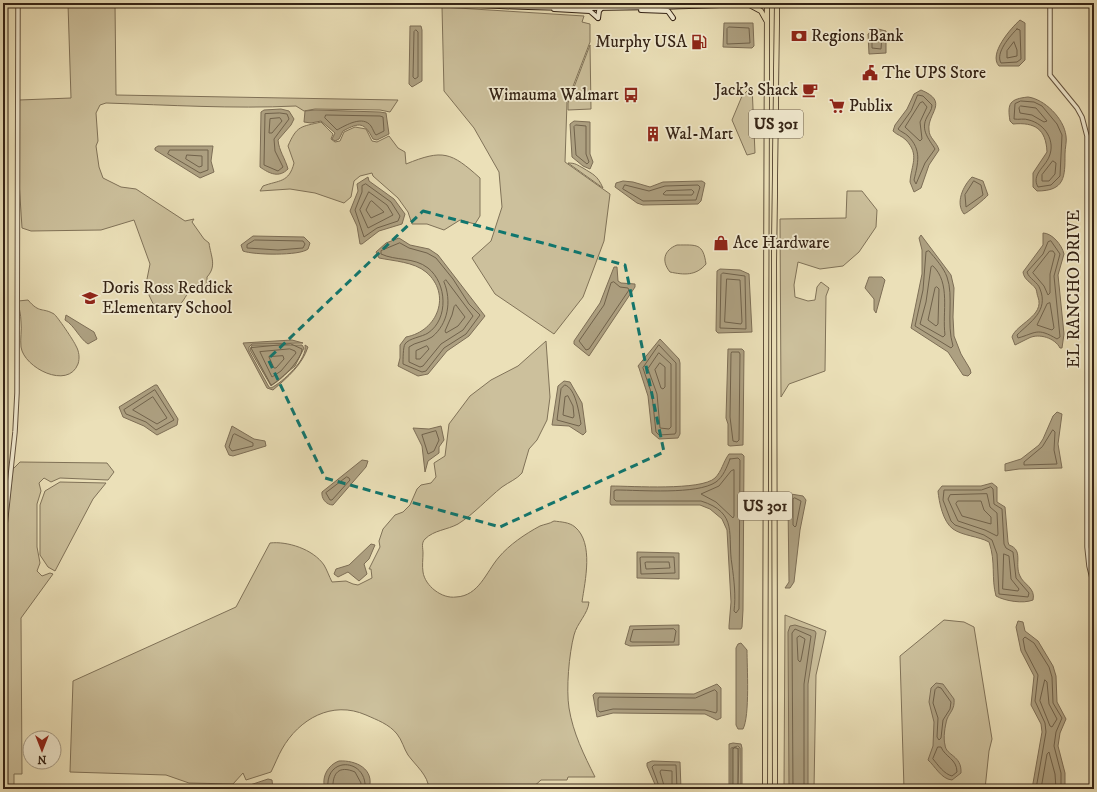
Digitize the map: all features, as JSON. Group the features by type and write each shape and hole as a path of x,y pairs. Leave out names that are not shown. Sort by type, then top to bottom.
{"main road":[{"path":"3,4 39,3"},
{"path":"450,3 512,8 679,7 767,3"},
{"path":"601,7 608,4 647,3"},
{"name":"US 301","path":"765,789 767,3"},
{"name":"US 301","path":"775,789 774,297 777,3"},
{"path":"748,4 761,11 767,24"},
{"path":"547,7 560,11 590,11 598,18"},
{"path":"598,18 601,7"},
{"path":"598,18 602,10 607,7"},
{"path":"629,7 637,10 668,11 673,18 679,7"},
{"path":"765,675 775,675"}],"street":[{"path":"3,544 15,432 17,393 18,3"},
{"name":"EL RANCHO DRIVE","path":"1050,3 1050,75 1082,117 1087,136 1087,546 1088,566 1094,586"}],"highlighted area":[{"path":"423,211 625,265 664,452 500,527 325,478 268,359"}],"shaded area":[{"path":"68,4 115,4 116,95 398,100 390,112 380,110 315,109 304,111 296,106 225,107 106,103 100,105 96,113 98,141 96,146 99,167 103,178 121,187 136,189 185,221 194,219 192,222 204,239 209,243 213,265 207,277 207,286 200,283 194,286 180,305 175,309 158,314 148,293 147,279 150,264 134,220 101,230 31,231 22,228 19,181 19,100 71,98"},
{"path":"442,7 584,16 582,22 590,24 590,42 567,102 565,162 610,194 604,241 583,297 554,334 495,294 472,258 491,241 502,207 499,172 474,128 444,91"},
{"path":"590,45 591,109 568,110 568,103"},
{"path":"752,86 755,153 747,155 732,120 742,96"},
{"path":"321,122 333,134 331,139 335,142 340,141 344,132 355,127 366,129 372,141 377,142 389,136 398,148 405,152 406,164 429,156 438,155 454,158 480,178 480,216 475,224 460,220 444,230 427,224 412,224 408,212 398,198 373,176 372,173 360,176 354,181 351,197 344,203 315,193 290,189 260,191 263,186 283,180 289,174 294,163 288,146 297,130 304,126"},
{"path":"568,163 576,164 593,174 599,180 603,188"},
{"path":"847,191 862,191 877,210 876,227 859,252 843,266 820,269 798,262 794,285 795,297 808,301 815,300 817,287 821,282 829,288 826,296 825,371 789,384 781,397 780,219 846,218"},
{"path":"677,245 694,245 698,247 703,252 706,264 698,271 690,274 670,272 665,264 665,256 669,250"},
{"path":"28,300 38,309 54,314 72,339 78,350 79,357 78,364 73,372 56,376 47,373 30,362 24,355 21,347 21,319 18,301"},
{"path":"546,341 550,397 547,420 537,440 529,449 522,473 502,487 464,520 454,526 436,532 425,539 423,544 423,570 424,577 427,582 440,594 451,597 464,596 476,588 494,563 512,544 540,526 554,521 565,522 575,527 581,534 585,543 587,563 582,602 589,602 587,611 575,631 572,643 568,672 568,700 576,735 595,777 568,777 567,780 541,780 531,789 429,789 424,775 408,755 394,731 383,723 366,715 353,711 341,710 329,711 307,721 289,738 271,772 246,780 243,773 233,784 189,783 166,775 70,772 73,681 236,607 270,543 284,543 307,550 324,565 332,582 346,581 358,585 372,578 371,569 369,569 380,547 379,541 383,529 395,515 403,512 410,505 417,489 421,485 431,483 436,477 434,463 445,456 449,424 470,396 491,380 518,366"},
{"path":"20,462 107,463 114,472 108,480 60,478 51,482 44,478 39,483 41,491 37,504 37,547 40,563 37,571 42,576 50,573 53,574 21,618 22,774 14,774 14,789 3,789 3,559 13,469"},
{"path":"60,482 106,483 93,499 55,571 48,567 40,555 40,505 45,491"},
{"path":"785,615 826,631 816,675 814,789 784,789"},
{"path":"944,620 964,622 974,627 992,739 989,751 985,789 904,789 900,656"}],"water":[{"path":"1020,20 1025,23 1025,60 1019,66 999,66 996,61 998,48 1006,35"},
{"path":"724,23 753,23 754,46 752,48 723,47"},
{"path":"410,26 421,26 422,30 422,81 412,87 409,84"},
{"path":"878,29 886,31 886,53 869,54 868,34"},
{"path":"921,90 930,94 936,103 929,124 929,133 939,150 929,165 921,188 914,192 910,182 914,160 913,150 906,140 893,131 895,125 907,109 914,94"},
{"path":"1028,97 1040,101 1052,110 1061,123 1066,136 1064,176 1058,185 1046,190 1037,191 1033,187 1033,173 1047,152 1042,133 1033,126 1027,124 1013,124 1010,121 1009,110 1011,103 1017,99"},
{"path":"281,109 289,111 294,119 291,125 278,140 288,169 285,172 274,174 267,172 260,167 261,112 264,110"},
{"path":"315,110 386,113 389,134 377,140 373,139 367,129 361,125 358,125 343,131 339,139 335,141 332,139 335,133 321,121 311,123 304,122 305,111"},
{"path":"574,121 590,122 590,154 593,162 590,169 583,166 572,157 570,124"},
{"path":"158,146 213,146 211,161 214,172 200,178 155,150"},
{"path":"368,177 369,181 394,199 405,214 402,224 379,231 360,244 357,226 350,211 358,191 357,184"},
{"path":"972,177 983,181 988,195 964,214 960,205 961,195"},
{"path":"623,181 650,187 663,182 702,181 705,183 701,201 698,204 643,205 637,203 615,187 616,183"},
{"path":"1043,233 1050,235 1056,240 1064,254 1058,275 1064,334 1062,348 1060,348 1058,344 1051,339 1042,336 1027,339 1015,345 1012,337 1019,328 1034,315 1039,304 1036,289 1026,279 1023,272 1043,245"},
{"path":"921,235 951,275 954,288 954,336 961,354 970,369 971,373 968,376 963,375 948,352 911,328 922,274 922,250 919,238"},
{"path":"253,236 304,237 310,243 308,249 296,253 266,254 243,251 241,245"},
{"path":"399,238 410,245 429,249 438,255 485,316 469,336 447,351 428,374 418,376 398,366 400,358 400,345 406,337 417,333 433,320 438,310 440,301 434,281 426,272 416,266 404,262 379,258 376,252 386,243"},
{"path":"614,267 617,267 618,281 621,283 635,284 635,287 589,356 574,344 574,341 600,303"},
{"path":"720,269 740,270 749,274 752,332 718,333 716,331 717,271"},
{"path":"869,277 882,277 885,280 876,313 874,310 874,299 865,288"},
{"path":"66,315 94,332 97,339 88,344 82,339 72,325 65,320"},
{"path":"660,339 679,359 680,363 680,434 678,438 659,439 652,433 648,396 638,366"},
{"path":"292,340 303,343 252,344 249,347 249,351 269,387 271,388 276,385 292,372 273,390 267,388 243,343"},
{"path":"252,345 302,345 304,348 295,366 271,386 250,350"},
{"path":"305,345 308,347 303,357 305,351"},
{"path":"728,349 742,349 744,351 743,445 728,445 728,424 726,418"},
{"path":"564,381 570,382 582,403 586,432 583,435 569,426 552,425 558,386"},
{"path":"157,385 178,419 177,425 157,435 144,426 123,417 119,407"},
{"path":"1057,412 1062,414 1058,444 1062,468 1019,469 1005,471 1005,464 1021,459 1039,445 1053,416"},
{"path":"232,426 254,439 265,441 266,446 233,456 229,455 225,446"},
{"path":"441,426 444,440 439,447 439,453 428,461 425,472 422,446 413,428 429,429"},
{"path":"729,454 742,454 744,456 743,610 741,629 729,629 731,602 727,530 722,519 710,509 700,505 611,505 610,503 611,486 666,487 696,485 707,482 715,478"},
{"path":"362,460 368,461 366,467 333,505 330,505 324,501 322,492"},
{"path":"992,483 997,487 997,502 1005,507 1008,542 1009,545 1014,547 1016,550 1018,571 1022,579 1033,592 1033,600 1024,602 1014,601 996,596 989,542 953,529 947,522 942,512 938,491 942,486 981,486"},
{"path":"791,494 803,496 806,500 800,530 794,582 790,588 785,588 789,582 788,503 789,496"},
{"path":"371,544 375,545 369,559 364,564 367,574 359,581 348,572 338,577 334,574 336,569 349,565"},
{"path":"637,552 679,553 679,579 637,578"},
{"path":"1018,621 1023,622 1025,631 1038,641 1053,666 1056,676 1057,702 1066,719 1060,733 1058,746 1065,773 1065,789 1032,789 1042,732 1041,724 1031,705 1034,676 1021,651 1016,627"},
{"path":"679,625 679,645 630,646 625,644 630,626"},
{"path":"795,625 815,631 816,633 808,684 808,789 789,788 788,632 790,626"},
{"path":"741,643 747,650 747,713 743,729 738,729 736,725 736,648 738,644"},
{"path":"936,683 943,684 954,699 953,708 947,719 944,736 946,749 957,759 961,767 961,773 952,780 941,775 928,760 933,746 934,722 929,702 931,688"},
{"path":"717,684 721,688 721,718 717,720 705,714 613,713 597,717 593,695 595,693 694,694"},
{"path":"729,744 741,744 742,748 742,789 740,789 740,748 738,746 731,748 731,789 729,789"},
{"path":"732,748 739,748 738,789 732,789"},
{"path":"339,761 352,762 363,767 369,776 369,789 325,789 324,780 326,772 332,765"},
{"path":"652,761 680,762 681,789 657,789 647,766 647,763"},
{"path":"268,779 272,780 273,789 229,789 244,787"}],"place":[{"name":"Regions Bank","path":"799,36"},
{"name":"Murphy USA","path":"699,42"},
{"name":"The UPS Store","path":"870,73"},
{"name":"Jack's Shack","path":"810,90"},
{"name":"Wimauma Walmart","path":"631,95"},
{"name":"Publix","path":"837,106"},
{"name":"Wal-Mart","path":"653,134"},
{"name":"Ace Hardware","path":"721,243"},
{"name":"Doris Ross Reddick Elementary School","path":"90,298"}]}
